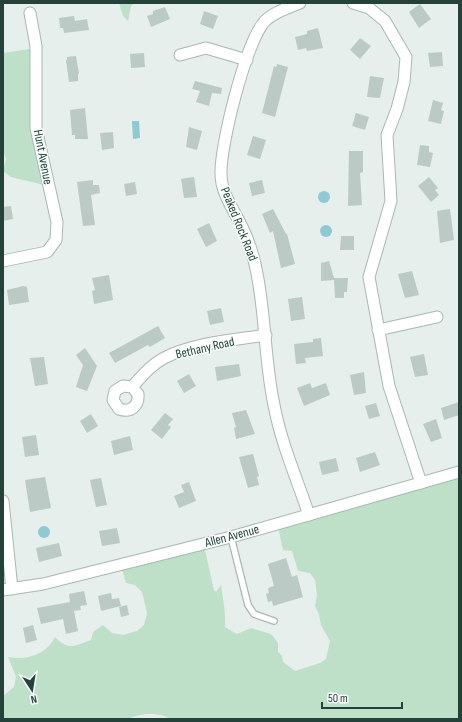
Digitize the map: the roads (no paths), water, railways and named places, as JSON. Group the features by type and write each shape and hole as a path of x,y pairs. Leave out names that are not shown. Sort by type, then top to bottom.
{"street":[{"name":"Peaked Rock Road","path":"300,3 283,10 265,21 255,37 227,126 221,157 221,176 226,195 242,227 252,253 262,300 273,403 278,425 309,515"},
{"path":"353,3 369,8 385,21 406,58 404,82 397,109 387,135 391,201 369,277 389,386 421,482"},
{"name":"Hunt Avenue","path":"3,261 47,252 56,240 57,222 36,128 36,46 30,13"},
{"path":"180,55 206,48 247,60"},
{"path":"378,330 437,317"},
{"name":"Bethany Road","path":"132,387 145,372 164,358 208,345 266,335"},
{"name":"Allen Avenue","path":"8,589 43,584 231,537 459,472"},
{"path":"3,500 8,589"}],"lane":[{"path":"231,537 248,605 254,614 274,621"}],"water":[{"path":"132,121 139,121 140,138 133,139"},
{"path":"322,191 326,191 330,197 326,203 322,203 318,199 318,195"},
{"path":"326,225 330,227 332,231 330,235 326,237 322,235 320,231 322,227"},
{"path":"44,526 48,528 50,532 48,536 44,538 40,536 38,532 40,528"}]}
